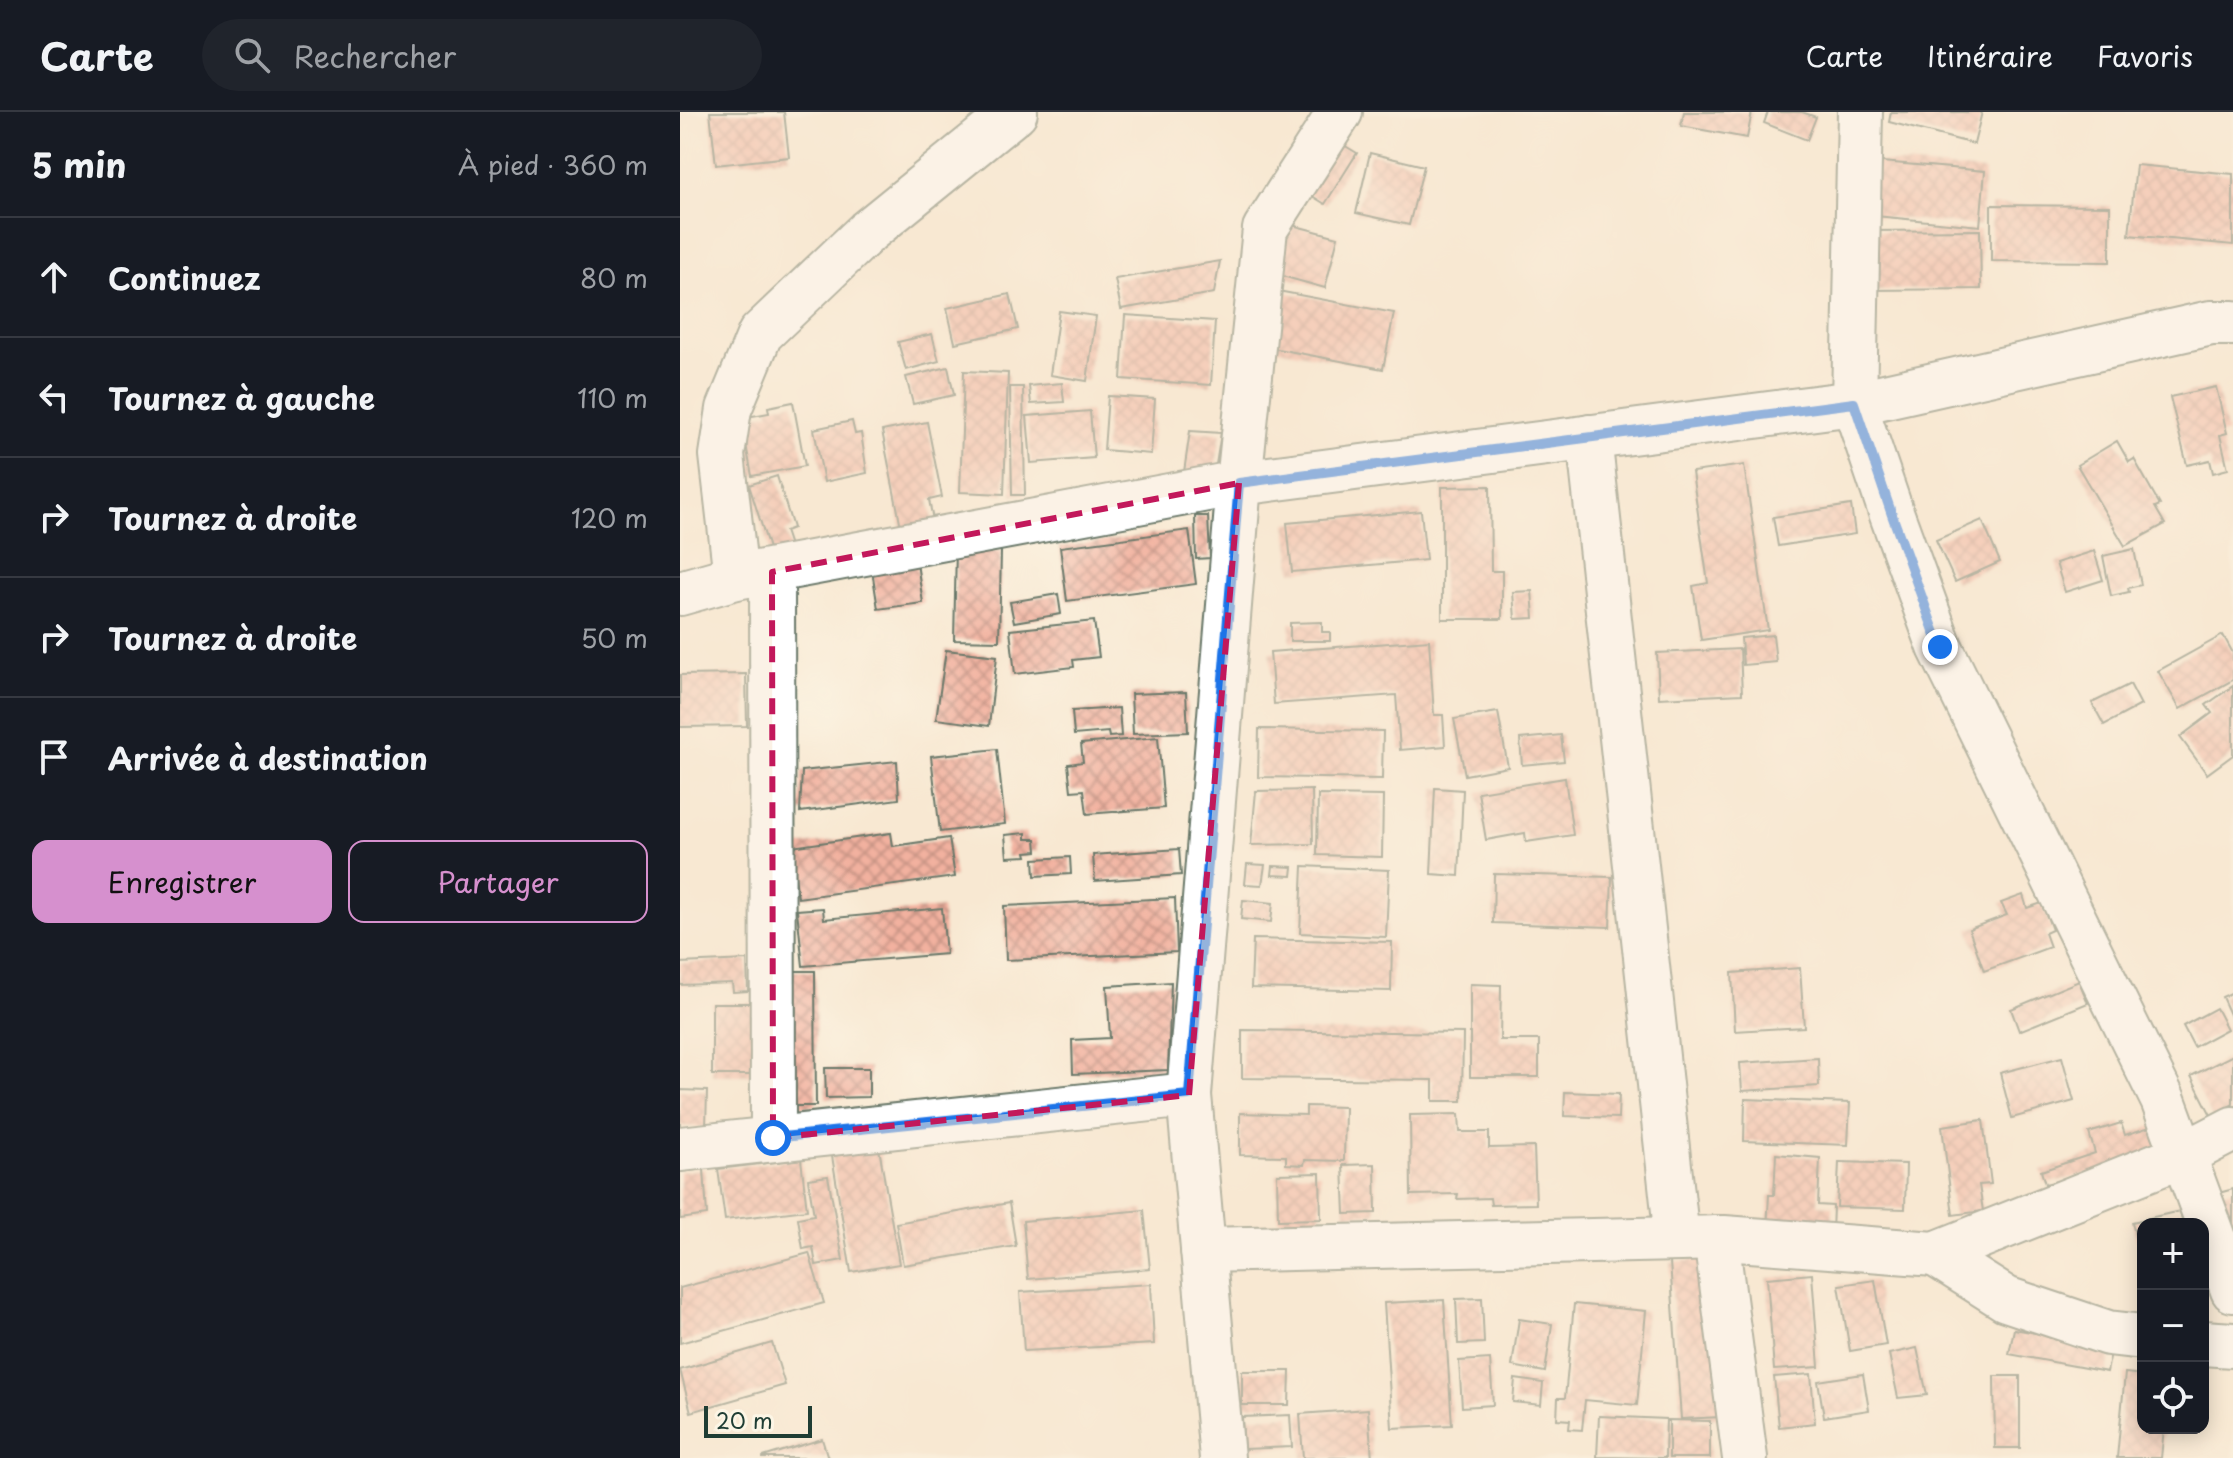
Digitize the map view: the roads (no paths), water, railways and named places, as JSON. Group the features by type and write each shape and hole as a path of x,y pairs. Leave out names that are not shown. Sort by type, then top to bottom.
{"street":[{"path":"773,1138 754,575 722,455 729,409 760,334 867,232 1015,112"},
{"path":"1222,1458 1189,1095 1239,483 1265,229 1340,112"},
{"path":"1860,112 1854,403 1940,647 2163,1100 2233,1290"},
{"path":"680,593 754,575 1239,483 1854,403 2211,323 2233,323"},
{"path":"1589,437 1697,1238 1745,1458"},
{"path":"680,1149 1189,1095"},
{"path":"1203,1250 1697,1238 1935,1254 2183,1155 2233,1129"},
{"path":"1935,1254 2006,1299 2108,1333 2137,1336"},
{"path":"2209,1343 2233,1345"}]}
